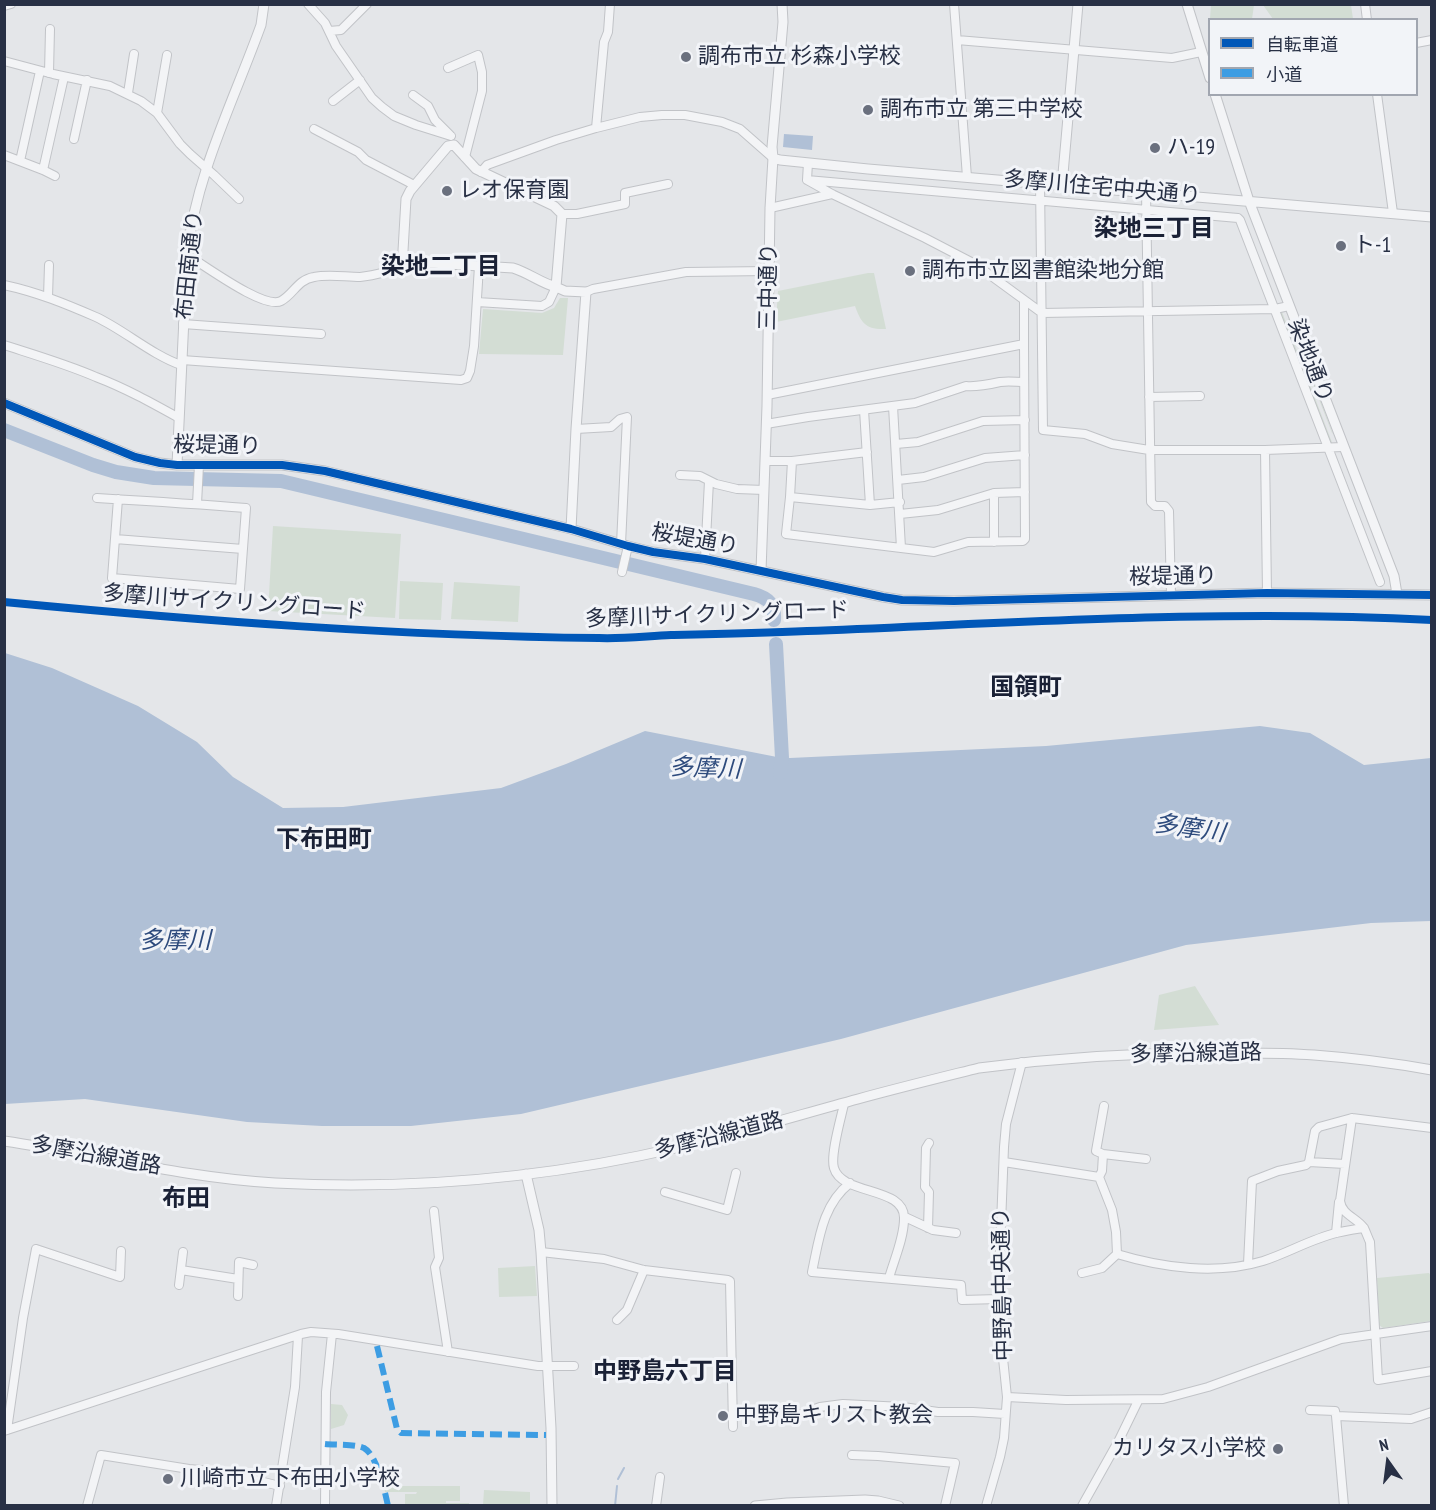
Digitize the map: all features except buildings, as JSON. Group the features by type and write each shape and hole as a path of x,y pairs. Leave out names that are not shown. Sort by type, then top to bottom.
{"street":[{"path":"4,6 11,4"},
{"name":"布田南通り","path":"177,465 187,255 196,198 261,25 264,4"},
{"path":"308,4 325,23 336,46 372,98 381,107 394,116 451,141"},
{"path":"329,31 341,30 367,4"},
{"path":"596,128 610,4"},
{"name":"三中通り","path":"761,571 772,147 783,22 782,4"},
{"path":"954,4 967,177"},
{"path":"1062,185 1078,4"},
{"path":"1187,4 1208,70"},
{"path":"49,73 50,29"},
{"path":"957,40 1172,58 1201,52"},
{"path":"128,93 134,54"},
{"path":"157,113 167,55"},
{"path":"448,68 478,56 482,72 482,91 465,156"},
{"path":"4,61 87,80 128,93 157,113 180,144 238,199"},
{"path":"20,161 40,70"},
{"path":"43,170 64,76"},
{"path":"74,139 87,80"},
{"path":"333,100 360,80"},
{"path":"413,95 428,106 435,120 473,167 554,207 562,214 577,214 624,204 625,193 668,184"},
{"name":"染地通り","path":"1216,96 1249,201 1394,576 1397,594"},
{"path":"1377,96 1393,213"},
{"path":"481,172 487,165 556,140 640,117 686,115 722,122 740,129 773,158"},
{"path":"314,129 414,185"},
{"path":"402,268 405,208 410,191 451,141"},
{"path":"4,155 55,176"},
{"name":"多摩川住宅中央通り","path":"773,158 808,163 1431,217"},
{"path":"807,180 808,163"},
{"path":"807,180 975,264 1042,313 1275,309 1289,306"},
{"path":"807,180 1238,218 1380,582"},
{"path":"1040,183 1043,430 1085,434 1112,444 1149,450 1343,447"},
{"path":"1146,192 1151,502 1155,506 1165,506 1169,511 1171,595"},
{"path":"770,208 832,194"},
{"path":"477,302 542,306 549,302 556,287 562,214"},
{"path":"187,255 236,287 276,303 282,301 307,278 362,277 431,263 513,268 525,272 544,284 565,291 586,292 686,272 769,272"},
{"path":"48,297 49,265"},
{"path":"4,285 48,297 94,316 154,351 182,363 461,380 467,378 470,371 474,346 479,266"},
{"path":"571,529 586,292"},
{"path":"792,461 786,534 934,552 968,542 1023,541 1025,539 1024,302"},
{"path":"183,324 321,334"},
{"path":"767,395 1024,344"},
{"path":"4,345 98,377 179,418"},
{"path":"766,424 915,403 966,386 1024,382"},
{"path":"1149,397 1200,396"},
{"name":"桜堤通り","path":"4,403 135,457 160,463 199,469 282,465 306,468 571,529 625,548 705,559 902,600 973,601 1267,593 1397,594"},
{"path":"893,406 901,548"},
{"path":"864,410 870,505"},
{"path":"576,429 611,427 620,419 627,417 623,571"},
{"path":"896,444 918,442 983,421 1025,420"},
{"path":"1265,450 1267,593"},
{"path":"765,461 792,461 867,452"},
{"path":"898,480 924,477 984,458 1025,455"},
{"path":"197,504 199,469"},
{"path":"680,475 700,476 716,484 737,489 764,490"},
{"path":"705,559 709,481"},
{"path":"900,514 938,510 994,493 1025,492"},
{"path":"994,493 994,542"},
{"path":"790,497 870,505 900,502"},
{"path":"97,498 118,499 197,504 246,508 240,589 112,578 118,499"},
{"path":"115,539 243,549"},
{"path":"1397,594 1431,595"},
{"name":"多摩沿線道路","path":"4,1141 205,1176 274,1183 411,1184 495,1179 604,1162 680,1147 979,1068 1022,1062 1143,1053 1275,1053 1336,1057 1431,1070"},
{"name":"中野島中央通り","path":"986,1506 1004,1438 1006,1397 1000,1329 999,1276 1004,1162 1006,1124 1022,1062"},
{"path":"844,1104 833,1165 836,1174 850,1183 893,1199 905,1217 933,1230 956,1233"},
{"path":"1104,1106 1096,1151 1146,1160"},
{"path":"1336,1233 1352,1118"},
{"path":"1309,1162 1315,1131 1319,1127 1352,1118 1431,1128"},
{"path":"928,1228 929,1192 925,1187 926,1148 929,1143"},
{"path":"1082,1273 1102,1268 1117,1254 1112,1210 1099,1177 1102,1171 1103,1154"},
{"path":"1004,1162 1099,1177"},
{"path":"1248,1264 1252,1181 1278,1171 1306,1165 1309,1162 1345,1164"},
{"path":"665,1192 727,1210 736,1173"},
{"path":"526,1174 539,1230 541,1252 549,1366 552,1506"},
{"path":"850,1183 828,1210 812,1272 961,1285 962,1300 999,1299"},
{"path":"1340,1201 1344,1212 1364,1228 1370,1242 1378,1380 1431,1371"},
{"path":"434,1211 439,1258 435,1267 448,1352"},
{"path":"890,1278 905,1217"},
{"path":"1117,1254 1148,1262 1194,1268 1248,1264 1264,1261 1336,1233 1364,1228"},
{"path":"121,1251 120,1277 36,1249 8,1399 6,1431 311,1332 538,1366 574,1366"},
{"path":"179,1285 183,1252"},
{"path":"541,1252 604,1259 644,1270 730,1281 733,1427"},
{"path":"238,1296 239,1262 253,1265"},
{"path":"181,1270 238,1279"},
{"path":"617,1320 627,1310 644,1270"},
{"path":"1006,1397 1138,1401 1163,1399 1200,1389 1341,1339 1431,1326"},
{"path":"325,1506 326,1392 332,1334"},
{"path":"276,1506 296,1387 298,1336"},
{"path":"1082,1506 1138,1401"},
{"path":"788,1419 820,1407 843,1404 903,1407 938,1412 1005,1414"},
{"path":"1310,1410 1335,1412 1344,1506"},
{"path":"1336,1416 1411,1419 1431,1412"},
{"path":"87,1506 101,1455 222,1472 280,1486"},
{"path":"852,1455 955,1463 945,1506"},
{"path":"656,1506 660,1477"},
{"path":"755,1506 865,1500 899,1506"}],"shaded area":[{"path":"1211,5 1254,5 1252,18 1210,18"},
{"path":"1263,5 1351,5 1353,18 1272,18"},
{"path":"874,273 886,329 869,327 862,321 855,306 776,322 778,291"},
{"path":"560,298 568,298 563,355 479,354 483,309 542,313 554,308"},
{"path":"1281,310 1333,445 1331,445 1279,312"},
{"path":"1288,319 1290,320 1333,434 1332,433"},
{"path":"273,526 401,534 395,618 268,611"},
{"path":"400,581 443,583 441,620 399,619"},
{"path":"454,582 520,586 518,622 451,619"},
{"path":"1195,986 1219,1025 1154,1030 1159,995"},
{"path":"535,1266 537,1296 499,1297 498,1268"},
{"path":"1429,1273 1431,1276 1431,1321 1383,1328 1379,1325 1377,1278"},
{"path":"331,1404 342,1405 348,1415 344,1425 331,1429"},
{"path":"384,1486 460,1486 460,1501 446,1501 446,1503 469,1503 469,1505 405,1505 405,1494 416,1494 417,1492 385,1492"},
{"path":"484,1490 530,1492 530,1505 483,1505"}],"water":[{"path":"784,134 813,136 812,150 783,147"},
{"name":"多摩川","path":"5,653 52,668 138,706 197,742 233,777 283,808 343,807 501,788 645,731 782,758 1046,746 1260,726 1310,733 1364,765 1431,758 1431,921 1371,923 1186,945 841,1039 521,1114 411,1126 322,1126 247,1122 85,1099 5,1104"}],"waterway":[{"path":"4,430 116,472 154,478 281,481 754,594 770,602 774,620"},
{"path":"776,644 782,758 780,773"},
{"path":"618,1479 624,1468"},
{"path":"615,1506 617,1486"}],"marked path":[{"path":"377,1346 397,1429 401,1433 546,1435"},
{"path":"325,1444 356,1446 369,1452 380,1474 388,1506"}],"cycle path":[{"name":"多摩川サイクリングロード","path":"4,403 135,457 160,463 282,465 325,471 571,529 653,552 705,559 902,600 954,601 1267,593 1432,595"},
{"name":"多摩川サイクリングロード","path":"4,602 375,631 524,637 626,638 1197,617 1354,617 1432,620"}],"place":[{"name":"調布市立 杉森小学校","path":"686,57"},
{"name":"調布市立 第三中学校","path":"868,110"},
{"name":"ハ-19","path":"1155,148"},
{"name":"レオ保育園","path":"447,191"},
{"name":"ト-1","path":"1341,246"},
{"name":"調布市立図書館染地分館","path":"910,271"},
{"name":"中野島キリスト教会","path":"723,1416"},
{"name":"カリタス小学校","path":"1278,1449"},
{"name":"川崎市立下布田小学校","path":"168,1479"}],"district":[{"name":"染地三丁目","path":"1154,229"},
{"name":"染地二丁目","path":"441,267"},
{"name":"国領町","path":"1026,688"},
{"name":"下布田町","path":"324,840"},
{"name":"布田","path":"186,1199"},
{"name":"中野島六丁目","path":"665,1372"}]}
